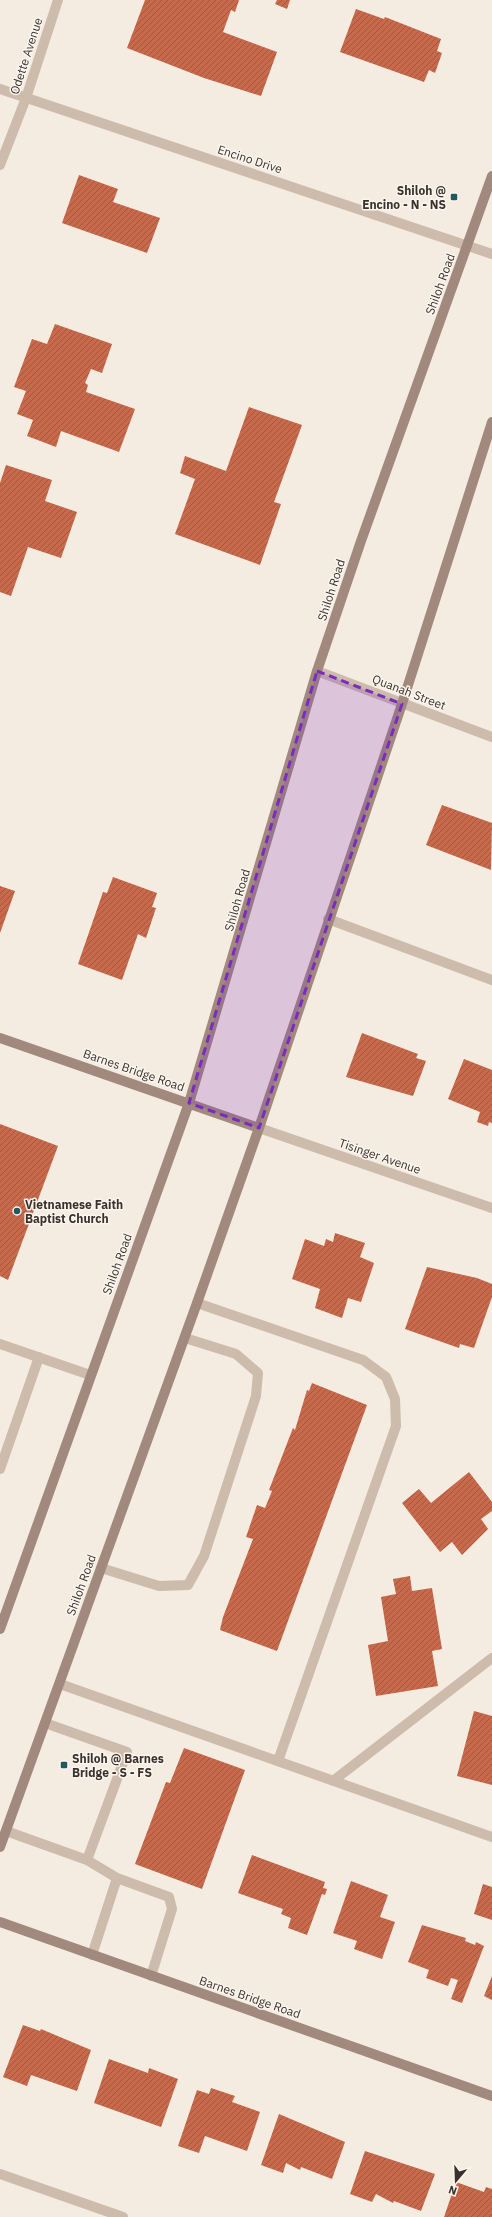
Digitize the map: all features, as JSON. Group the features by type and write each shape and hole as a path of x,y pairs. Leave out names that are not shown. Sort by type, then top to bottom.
{"main road":[{"name":"Shiloh Road","path":"0,1629 3,1613 190,1103 318,671 361,541 492,176"},
{"name":"Shiloh Road","path":"0,1847 198,1303 259,1128 328,919 402,704 492,422"},
{"name":"Barnes Bridge Road","path":"0,1038 259,1128"},
{"name":"Barnes Bridge Road","path":"0,1922 492,2096"}],"street":[{"name":"Odette Avenue","path":"0,165 26,98 58,0"},
{"name":"Encino Drive","path":"0,89 492,254"},
{"name":"Quanah Street","path":"318,671 492,737"},
{"path":"328,919 492,980"},
{"name":"Tisinger Avenue","path":"259,1128 492,1208"},
{"path":"198,1303 363,1360 386,1377 395,1399 396,1426 278,1761"},
{"path":"102,1568 159,1586 188,1585 204,1556 256,1396 258,1373 236,1354 185,1338"},
{"path":"0,1344 90,1375"},
{"path":"0,1469 39,1357"},
{"path":"333,1781 492,1658"},
{"path":"60,1684 492,1837"},
{"path":"45,1723 127,1752 88,1860"},
{"path":"6,1831 88,1860 116,1878 169,1896 172,1909 151,1976"},
{"path":"92,1955 116,1878"},
{"path":"0,2174 123,2217"}],"highlighted area":[{"path":"317,671 402,704 259,1128 189,1103"}],"building":[{"path":"145,0 239,0 235,12 231,10 223,32 277,52 261,96 204,78 127,48"},
{"path":"277,0 290,0 287,9 275,4"},
{"path":"356,9 384,19 385,17 441,39 437,51 442,53 435,73 429,70 424,82 340,52"},
{"path":"79,175 118,189 113,202 160,218 147,253 62,223"},
{"path":"55,324 112,344 102,373 91,369 85,383 88,385 86,392 135,409 119,452 61,431 56,447 27,436 33,420 17,414 26,391 14,387 32,339 47,344"},
{"path":"249,407 302,425 274,502 281,504 260,565 175,534 195,479 180,473 185,456 226,471"},
{"path":"6,465 52,480 45,501 77,512 61,558 28,547 11,596 0,592 0,483"},
{"path":"442,805 492,823 491,870 426,845"},
{"path":"113,877 157,893 152,907 156,908 146,938 138,934 122,980 78,964 103,892 107,893"},
{"path":"0,886 15,891 0,933"},
{"path":"362,1033 418,1054 416,1058 426,1061 413,1096 346,1077"},
{"path":"464,1059 492,1070 492,1123 489,1122 488,1126 477,1122 480,1112 448,1099"},
{"name":"Vietnamese Faith Baptist Church","path":"0,1124 58,1146 8,1280 0,1276"},
{"path":"335,1233 365,1243 360,1257 374,1263 361,1302 348,1298 342,1318 315,1308 320,1289 292,1279 305,1239 324,1246 326,1239 333,1242"},
{"path":"427,1267 477,1278 492,1284 492,1297 474,1348 460,1344 459,1348 405,1329"},
{"path":"312,1383 367,1405 277,1651 220,1630 223,1617 253,1539 246,1537 257,1505 265,1508 272,1491 269,1490 293,1428 295,1430 307,1390 309,1391"},
{"path":"469,1472 492,1502 492,1511 481,1519 488,1529 462,1555 452,1542 440,1552 402,1503 419,1489 431,1503"},
{"path":"410,1576 412,1591 432,1588 442,1649 432,1651 438,1686 376,1696 368,1645 388,1641 381,1597 396,1594 393,1579"},
{"path":"474,1711 492,1716 492,1785 457,1776"},
{"path":"184,1748 245,1770 202,1889 135,1864 166,1782 170,1783"},
{"path":"252,1855 325,1882 323,1888 327,1889 325,1895 322,1894 307,1935 288,1928 291,1918 281,1914 283,1909 238,1893"},
{"path":"351,1881 388,1895 380,1917 395,1922 382,1959 354,1949 357,1941 333,1933"},
{"path":"483,1884 492,1887 492,1920 474,1914"},
{"path":"422,1925 466,1938 465,1941 475,1945 476,1942 484,1946 462,2003 451,1999 458,1980 451,1978 448,1986 426,1978 429,1970 408,1962"},
{"path":"492,1976 492,2000 484,1996"},
{"path":"23,2025 40,2031 41,2029 91,2050 77,2091 31,2075 27,2086 3,2077"},
{"path":"109,2059 148,2073 149,2068 178,2079 161,2127 94,2103"},
{"path":"211,2088 235,2096 232,2102 260,2112 247,2151 205,2136 199,2153 178,2146 197,2090 209,2094"},
{"path":"279,2114 345,2142 332,2179 301,2167 300,2170 286,2163 283,2173 261,2165"},
{"path":"365,2151 435,2174 421,2211 394,2201 393,2203 376,2194 372,2202 350,2194"},
{"path":"456,2182 484,2192 486,2187 492,2189 492,2217 444,2217"}],"place":[{"name":"Shiloh @ Encino - N - NS","path":"454,197"},
{"name":"Vietnamese Faith Baptist Church","path":"17,1211"},
{"name":"Shiloh @ Barnes Bridge - S - FS","path":"64,1765"}]}
